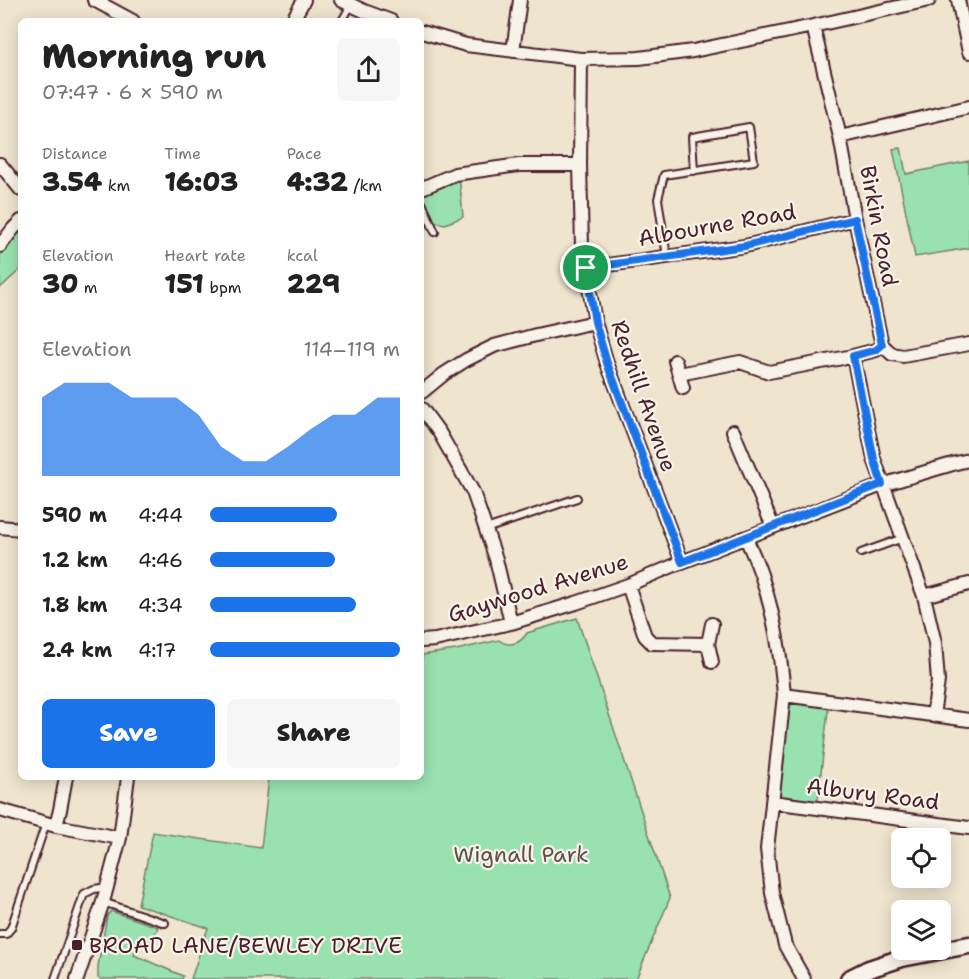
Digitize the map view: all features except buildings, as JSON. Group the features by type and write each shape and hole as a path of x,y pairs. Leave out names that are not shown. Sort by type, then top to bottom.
{"street":[{"path":"94,0 127,18"},
{"path":"294,18 304,0"},
{"path":"513,51 520,0"},
{"path":"424,33 466,45 513,51 582,59 639,58 693,51 929,0"},
{"path":"958,0 969,52"},
{"path":"346,2 384,18"},
{"name":"Birkin Road","path":"813,26 840,136 882,345"},
{"name":"Redhill Avenue","path":"582,59 580,165 582,246 595,322 607,363 682,562"},
{"path":"840,136 969,107"},
{"path":"0,164 18,186"},
{"path":"424,187 455,174 519,165 580,165"},
{"name":"Albourne Road","path":"586,268 745,246 855,219"},
{"path":"0,246 18,224"},
{"path":"424,390 466,360 494,346 595,322"},
{"path":"679,374 740,362 770,372 853,356 876,350 882,345 892,354 903,356 969,344"},
{"path":"853,356 874,459 924,596 935,643 938,681 933,716"},
{"path":"675,361 683,388"},
{"path":"424,412 439,432 473,492 496,559 511,623"},
{"path":"734,431 772,527"},
{"name":"Gaywood Avenue","path":"424,641 511,623 576,603 628,585 882,484 969,460"},
{"path":"0,527 18,529"},
{"path":"746,538 763,581 776,634 784,695 767,849 772,893 785,945 804,979"},
{"path":"924,596 969,584"},
{"path":"628,585 645,636 652,643 708,644"},
{"path":"712,624 708,644 712,662"},
{"path":"784,695 969,720"},
{"path":"51,825 60,810 65,780"},
{"path":"77,979 108,887 120,838 128,780"},
{"name":"Albury Road","path":"772,802 969,828"},
{"path":"0,810 51,825 120,838"},
{"path":"849,979 869,969 902,958 969,945"}],"lane":[{"path":"343,18 346,2"},
{"path":"667,257 658,199 664,176 694,171 754,161 749,127 692,137 694,171"},
{"path":"424,207 435,232"},
{"path":"486,530 577,498"},
{"path":"861,553 904,538"},
{"path":"0,934 6,934 10,928 51,825"},
{"path":"56,979 84,894 94,889 108,887"},
{"path":"103,902 165,923"}],"green space":[{"path":"901,148 906,174 969,161 969,248 915,257 893,149"},
{"path":"459,174 463,217 445,224 430,221 424,229 424,187"},
{"path":"18,223 18,272 0,288 0,237"},
{"name":"Wignall Park","path":"577,618 670,898 636,979 191,979 208,928 138,905 153,832 261,848 269,780 424,780 424,655 499,640 511,644 522,639 527,633"},
{"path":"784,695 829,702 817,808 772,802"},
{"path":"111,911 158,927 151,943 139,940 134,955 183,976 182,979 98,978 107,916"}],"place":[{"name":"BROAD LANE/BEWLEY DRIVE","path":"77,945"}],"route":[{"path":"855,219 882,345 876,350 853,356 874,459 882,484 682,562 607,363 595,322 586,268 745,246 855,219"}]}
